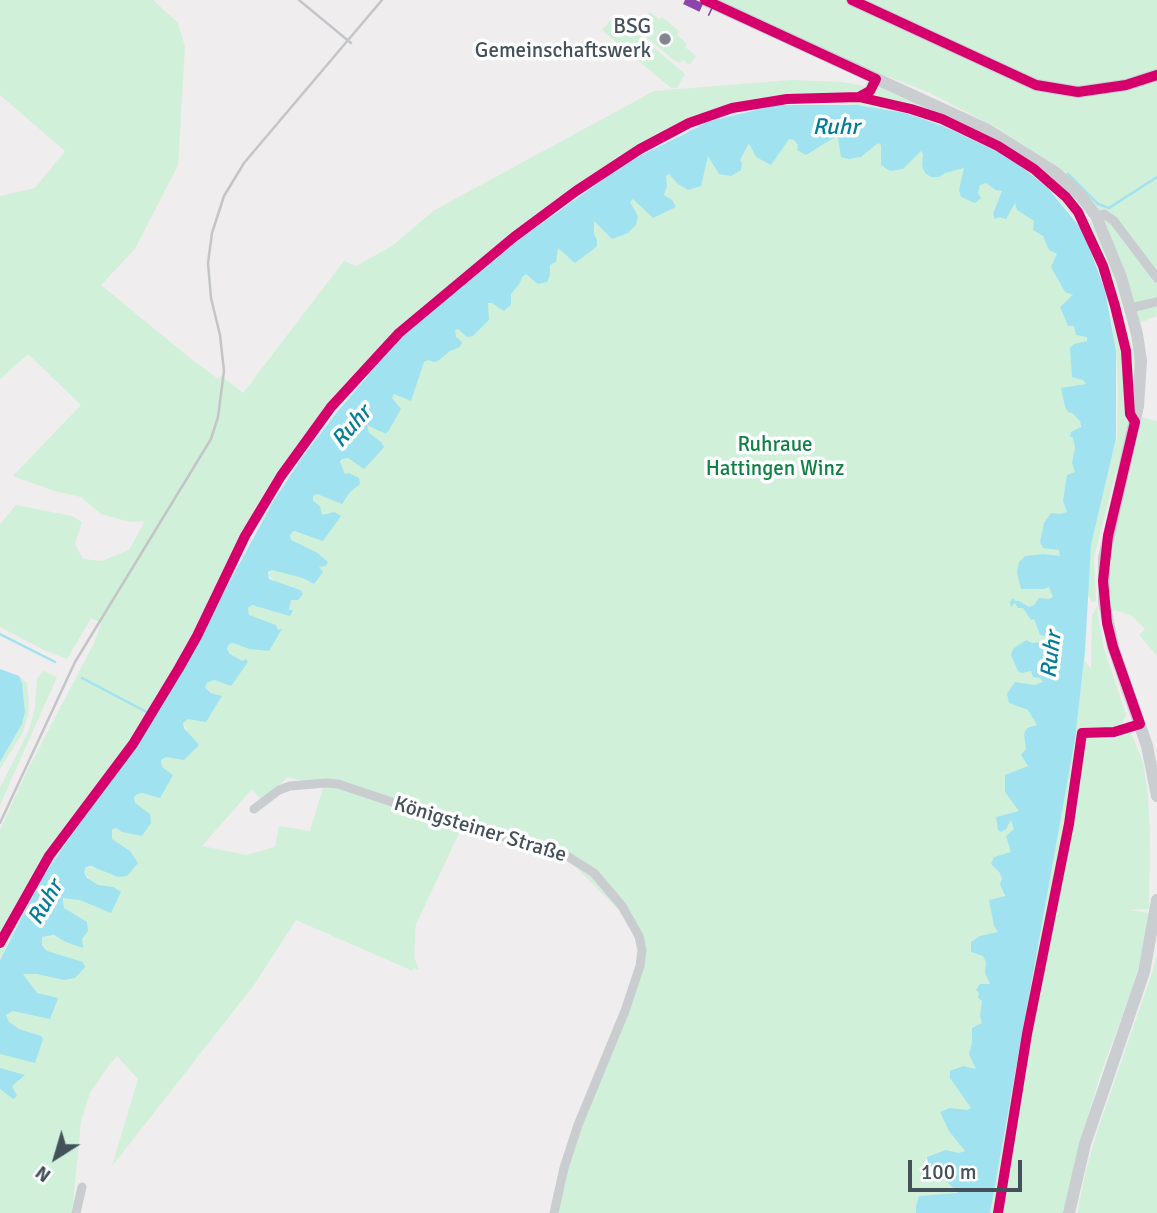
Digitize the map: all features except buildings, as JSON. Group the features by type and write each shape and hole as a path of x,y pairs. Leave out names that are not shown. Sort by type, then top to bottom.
{"main road":[{"path":"705,0 996,134 1075,188 1096,216 1130,308 1139,347 1141,390 1104,558 1103,592 1113,647 1147,746 1157,796"},
{"path":"852,0 1009,74 1052,89 1077,92 1107,89 1157,75"},
{"path":"1069,1213 1085,1144 1143,972 1157,900"}],"street":[{"path":"1096,216 1104,214 1114,221 1157,278"},
{"path":"1130,308 1157,302"},
{"name":"Königsteiner Straße","path":"254,809 279,790 290,786 338,784 444,820 564,854 594,873 622,906 639,936 642,950 640,966 625,1011 578,1125 564,1168 554,1213"},
{"path":"76,1213 82,1187"}],"green space":[{"path":"0,0 153,0 178,23 185,47 178,165 135,249 101,285 190,358 243,393 344,261 356,266 392,246 433,211 654,91 791,80 842,82 864,86 868,80 957,121 1031,162 1076,199 1097,232 1114,275 1135,360 1132,417 1094,558 1096,601 1092,602 1087,594 1091,545 1117,437 1118,391 1116,350 1107,291 1080,224 1047,187 943,126 905,113 857,105 798,101 797,96 740,104 707,114 628,154 519,232 399,331 330,404 266,495 161,708 42,878 0,959 0,830 26,773 94,643 101,623 91,618 67,659 0,627 0,524 16,505 72,516 82,522 75,544 83,559 102,561 129,550 145,521 130,522 101,514 81,497 54,491 13,476 81,405 28,354 0,379 0,196 35,188 65,151 0,95"},
{"path":"718,0 1157,0 1157,316 1139,323 1110,235 1090,197 1059,169 996,127 928,92 858,65"},
{"name":"BSG Gemeinschaftswerk","path":"650,12 659,19 662,17 679,31 677,35 687,44 685,47 696,56 689,65 683,60 680,63 674,60 636,29"},
{"path":"615,15 685,74 677,88 671,88 602,30"},
{"name":"Ruhraue Hattingen Winz","path":"876,138 948,157 1019,198 1062,258 1087,336 1086,384 1073,497 1040,713 1005,882 965,1151 953,1213 557,1213 566,1165 641,957 634,925 568,859 461,829 416,924 414,957 419,970 413,968 413,971 296,920 254,985 112,1166 138,1079 117,1056 107,1068 90,1093 81,1121 72,1213 0,1213 0,1040 6,1015 13,1011 30,985 22,974 36,973 48,952 42,944 42,937 57,936 70,913 64,908 64,898 90,880 84,872 86,867 97,868 111,839 112,830 116,828 121,831 137,794 143,793 162,767 161,760 187,730 183,723 211,692 205,687 207,683 214,679 234,655 227,651 229,644 240,646 249,615 248,608 251,605 262,607 276,582 268,575 272,569 280,572 291,540 290,535 293,531 300,534 313,496 343,459 364,425 498,280 666,176 708,155 711,161 744,151 749,143 753,148 787,142 789,139","holes":["288,777 323,788 310,831 279,826 275,847 246,855 202,846 252,789 262,801"]},
{"path":"1142,417 1157,421 1157,656 1139,635 1145,629 1132,616 1115,610 1109,613 1109,556 1122,490"},
{"path":"1097,606 1103,645 1126,715 1120,728 1112,730 1114,734 1119,734 1130,730 1143,762 1148,796 1149,909 1129,910 1148,913 1144,947 1132,989 1100,1076 1081,1140 1064,1213 990,1213 1075,735 1084,660 1091,669 1092,616"},
{"path":"43,671 57,677 0,805 0,788 29,730 35,708 37,679"},
{"path":"19,676 27,683 27,718 23,732 0,769 0,762 22,724 25,712"},
{"path":"1157,953 1157,1213 1077,1213 1097,1132"}],"water":[{"name":"Ruhr","path":"777,105 857,105 905,113 943,126 1007,156 1047,187 1083,231 1105,290 1116,351 1116,439 1091,545 1085,651 1075,739 990,1213 916,1213 916,1206 919,1196 958,1193 939,1173 929,1170 927,1157 946,1150 959,1153 965,1151 949,1131 940,1112 950,1108 971,1108 950,1078 950,1071 963,1066 976,1069 969,1054 972,1028 982,1023 982,1001 976,990 980,984 990,984 985,973 986,962 983,956 971,952 971,942 980,936 998,932 994,926 989,900 1005,896 1000,884 1000,873 991,864 994,857 1011,852 1006,836 1014,829 1011,820 1006,829 1001,832 998,830 996,817 1019,811 1005,792 1005,775 1028,766 1021,755 1026,749 1024,734 1027,728 1037,725 1028,710 1009,703 1007,694 1015,682 1034,685 1043,682 1040,678 1033,677 1031,671 1018,671 1011,655 1013,649 1026,640 1032,643 1049,641 1046,636 1040,635 1034,619 1031,620 1023,608 1018,608 1015,603 1011,607 1010,602 1013,598 1029,607 1039,598 1053,597 1049,587 1021,589 1017,573 1019,562 1025,556 1060,556 1059,550 1043,548 1040,542 1044,523 1051,513 1067,512 1063,501 1067,475 1075,472 1072,463 1075,448 1073,437 1070,437 1071,432 1081,427 1080,421 1065,407 1061,388 1086,384 1083,380 1072,377 1070,348 1074,344 1087,341 1087,337 1076,335 1074,326 1068,326 1060,307 1073,295 1065,292 1051,267 1057,254 1049,250 1043,236 1033,230 1034,221 1017,210 1015,203 1006,219 995,219 993,214 1002,191 986,183 980,185 978,193 981,198 975,203 961,197 959,190 964,168 939,177 931,177 925,173 922,166 921,151 903,169 890,171 881,165 881,145 878,143 861,157 849,159 841,157 838,138 835,137 806,155 797,150 798,145 794,140 789,139 771,165 756,157 749,143 740,160 741,170 731,176 719,174 708,156 701,186 688,190 669,174 666,176 664,195 672,200 676,207 653,218 633,199 630,202 638,216 636,225 628,233 612,239 594,221 597,246 591,251 575,263 558,248 556,262 550,265 547,282 538,284 526,274 511,294 511,305 504,311 488,303 489,320 473,336 467,337 458,329 455,330 456,337 462,342 460,347 438,361 424,362 411,401 394,394 392,398 401,409 386,434 367,425 369,433 384,447 364,469 348,458 340,462 345,474 359,478 360,484 342,504 317,494 313,496 313,501 320,506 322,515 334,512 341,516 323,541 294,531 290,535 291,540 316,552 328,562 326,566 319,567 323,572 314,584 303,578 272,570 268,572 269,579 300,590 303,594 298,600 291,600 289,610 293,610 290,616 252,605 248,608 249,615 276,625 278,630 282,629 269,651 229,644 229,653 248,662 231,686 214,680 207,683 205,687 211,693 222,696 206,722 188,719 183,723 184,728 199,745 184,760 166,757 161,760 162,767 173,775 160,798 142,793 134,798 135,803 150,814 151,823 142,836 116,828 112,830 112,839 130,851 138,863 127,876 118,877 91,866 86,867 84,872 87,878 98,885 113,887 121,892 111,913 80,900 63,898 64,908 87,922 88,931 82,939 83,948 54,935 42,937 42,945 47,951 83,962 85,967 75,978 64,980 23,974 37,993 58,998 50,1019 13,1011 6,1015 9,1022 19,1029 43,1039 35,1063 0,1054 0,960 42,878 161,708 274,500 337,412 403,335 523,237 607,177 632,160 710,121"},
{"path":"0,669 19,676 25,712 22,724 0,762"},
{"path":"0,1068 25,1075 12,1086 17,1096 13,1099 0,1089"}],"waterway":[{"path":"1068,174 1098,204 1109,208 1157,177"},
{"path":"0,634 55,662"},
{"path":"82,678 156,717"}],"railway":[{"path":"299,0 351,43"},
{"path":"0,823 75,662 211,439 218,417 224,371 220,335 211,298 208,263 212,233 224,196 244,163 382,0"}],"marked path":[{"path":"685,0 711,12"}],"cycle path":[{"path":"705,0 876,79 870,91 859,97"},
{"path":"852,0 1036,85 1078,92 1126,85 1157,75"},
{"path":"0,943 49,856 133,744 179,668 245,536 281,476 331,407 399,333 514,237 576,191 640,149 689,123 732,108 787,99 859,97 911,109 942,119 998,146 1034,169 1066,197 1078,212 1103,266 1115,306 1126,351 1130,414 1135,422 1108,536 1103,581 1107,623 1113,647 1140,724 1114,732 1082,733 1069,824 1027,1034 998,1213"}],"place":[{"name":"BSG Gemeinschaftswerk","path":"665,39"}]}
